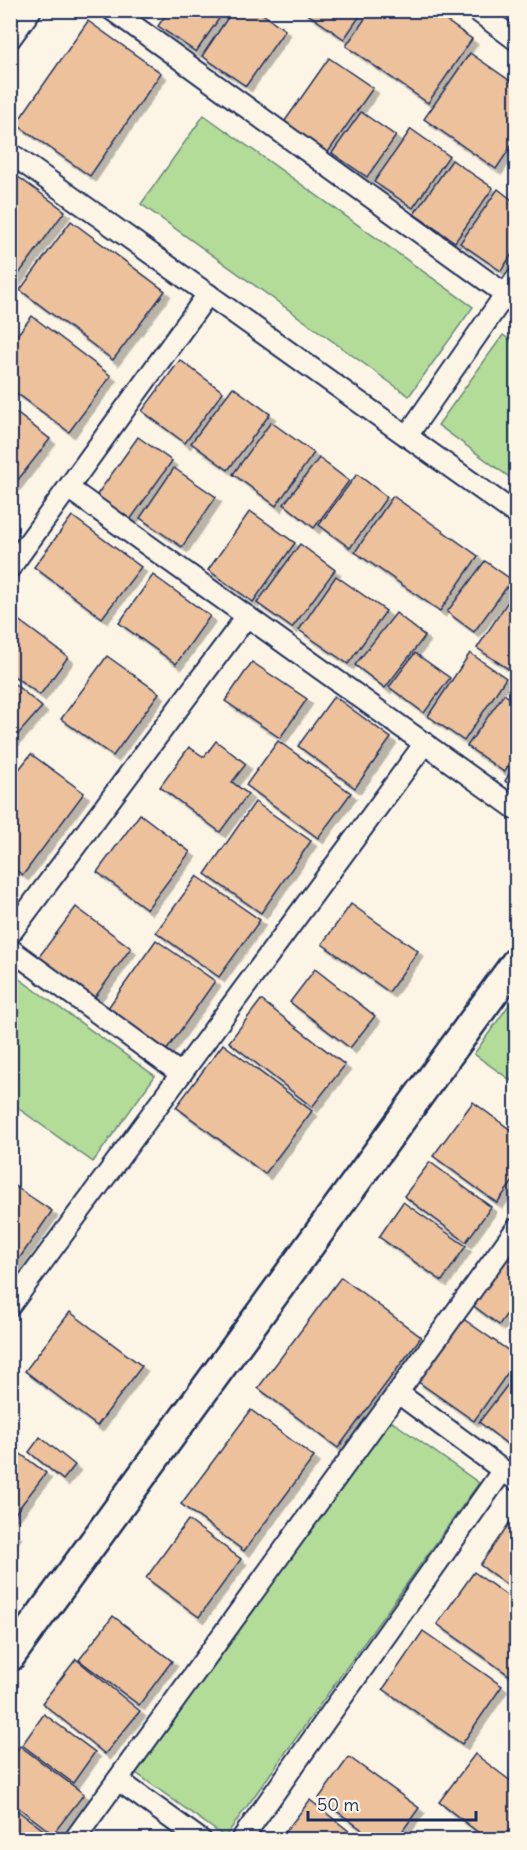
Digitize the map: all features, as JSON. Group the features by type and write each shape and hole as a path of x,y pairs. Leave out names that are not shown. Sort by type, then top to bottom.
{"street":[{"path":"10,39 31,10"},
{"path":"112,10 513,291 406,436"},
{"path":"476,10 516,40"},
{"path":"10,153 516,514"},
{"path":"10,568 208,294"},
{"path":"68,488 516,809"},
{"path":"10,934 247,616"},
{"path":"10,1306 425,743"},
{"path":"10,949 181,1074"},
{"path":"10,1657 516,962"},
{"path":"74,1839 516,1229"},
{"path":"241,1839 510,1475 398,1393"},
{"path":"117,1780 201,1839"}],"green space":[{"path":"204,115 473,307 409,396 141,204"},
{"path":"503,335 516,344 516,482 438,425"},
{"path":"11,973 155,1076 93,1162 11,1103"},
{"path":"516,995 516,1084 474,1054"},
{"path":"390,1420 479,1483 225,1837 136,1773"}],"building":[{"path":"169,10 225,10 196,52 158,26"},
{"path":"233,10 257,10 285,30 246,86 202,56"},
{"path":"302,10 364,10 344,39"},
{"path":"371,10 431,10 472,39 428,103 346,46"},
{"path":"504,10 516,10 516,20"},
{"path":"88,21 161,73 90,176 16,124"},
{"path":"470,53 516,85 516,139 496,169 424,119"},
{"path":"329,58 373,88 326,155 282,125"},
{"path":"361,112 396,136 367,177 332,153"},
{"path":"411,129 449,156 413,208 374,182"},
{"path":"516,158 516,172 510,167"},
{"path":"452,160 493,188 455,242 414,214"},
{"path":"10,171 65,211 10,286"},
{"path":"498,189 516,203 516,248 501,271 460,243"},
{"path":"71,221 165,291 113,360 20,290"},
{"path":"32,316 111,376 69,432 10,388 10,344"},
{"path":"180,360 223,392 185,443 142,411"},
{"path":"233,387 270,414 228,470 191,443"},
{"path":"10,408 50,439 10,490"},
{"path":"271,422 314,453 276,506 233,474"},
{"path":"138,437 172,461 130,520 96,496"},
{"path":"319,458 349,481 314,528 284,504"},
{"path":"174,468 216,497 182,547 140,518"},
{"path":"357,474 387,497 350,548 319,525"},
{"path":"393,496 478,556 440,611 355,552"},
{"path":"250,511 295,543 253,602 208,570"},
{"path":"72,516 141,567 102,618 34,567"},
{"path":"300,544 335,570 292,628 257,603"},
{"path":"485,561 512,580 474,632 447,612"},
{"path":"153,575 210,616 176,664 119,623"},
{"path":"336,576 386,611 348,664 299,630"},
{"path":"516,589 516,674 477,648"},
{"path":"396,613 425,636 385,688 355,665"},
{"path":"13,616 68,657 40,695 10,673 10,619"},
{"path":"415,653 450,678 424,713 389,687"},
{"path":"470,653 506,678 464,741 428,716"},
{"path":"107,656 159,693 113,756 61,719"},
{"path":"252,662 307,699 280,738 225,701"},
{"path":"10,680 42,707 13,740 10,739"},
{"path":"504,694 516,703 516,755 504,772 467,746"},
{"path":"334,696 391,738 355,788 298,746"},
{"path":"216,741 246,764 232,782 248,794 220,832 160,787 189,747 204,757"},
{"path":"278,741 351,793 318,838 246,785"},
{"path":"31,754 84,793 23,875 10,866 10,781"},
{"path":"516,763 516,789 505,781"},
{"path":"255,802 311,841 261,913 205,874"},
{"path":"140,814 190,852 147,909 97,872"},
{"path":"197,876 260,920 219,977 156,932"},
{"path":"351,904 418,951 389,992 322,944"},
{"path":"76,907 131,948 90,1004 35,962"},
{"path":"156,940 215,981 164,1054 105,1012"},
{"path":"315,969 375,1016 350,1048 290,1002"},
{"path":"261,1000 345,1065 312,1107 229,1042"},
{"path":"223,1044 312,1111 265,1174 176,1107"},
{"path":"473,1102 516,1134 516,1177 497,1203 433,1156"},
{"path":"430,1162 491,1207 466,1242 404,1196"},
{"path":"10,1183 52,1211 10,1272"},
{"path":"403,1202 466,1246 442,1281 379,1237"},
{"path":"509,1253 516,1258 516,1301 499,1325 471,1304"},
{"path":"341,1277 421,1337 338,1448 258,1388"},
{"path":"70,1312 142,1366 97,1426 25,1371"},
{"path":"462,1318 516,1356 516,1361 474,1421 417,1381"},
{"path":"516,1374 516,1451 479,1422"},
{"path":"251,1410 314,1457 244,1551 181,1504"},
{"path":"40,1437 75,1465 63,1480 29,1452"},
{"path":"10,1446 46,1473 13,1516 10,1514"},
{"path":"516,1516 516,1591 480,1565"},
{"path":"188,1520 241,1559 199,1617 146,1578"},
{"path":"10,1529 16,1533 10,1541"},
{"path":"474,1572 516,1602 516,1680 437,1624"},
{"path":"113,1616 172,1661 139,1705 79,1660"},
{"path":"423,1631 502,1686 462,1744 383,1689"},
{"path":"76,1659 140,1711 105,1754 42,1703"},
{"path":"44,1714 95,1752 73,1783 22,1745"},
{"path":"20,1746 84,1794 53,1834 10,1801 10,1758"},
{"path":"475,1754 516,1785 516,1840 488,1840 439,1802"},
{"path":"349,1757 419,1808 396,1840 376,1840 319,1798"},
{"path":"310,1800 360,1840 279,1840"},
{"path":"10,1805 50,1835 47,1840 10,1840"}]}
